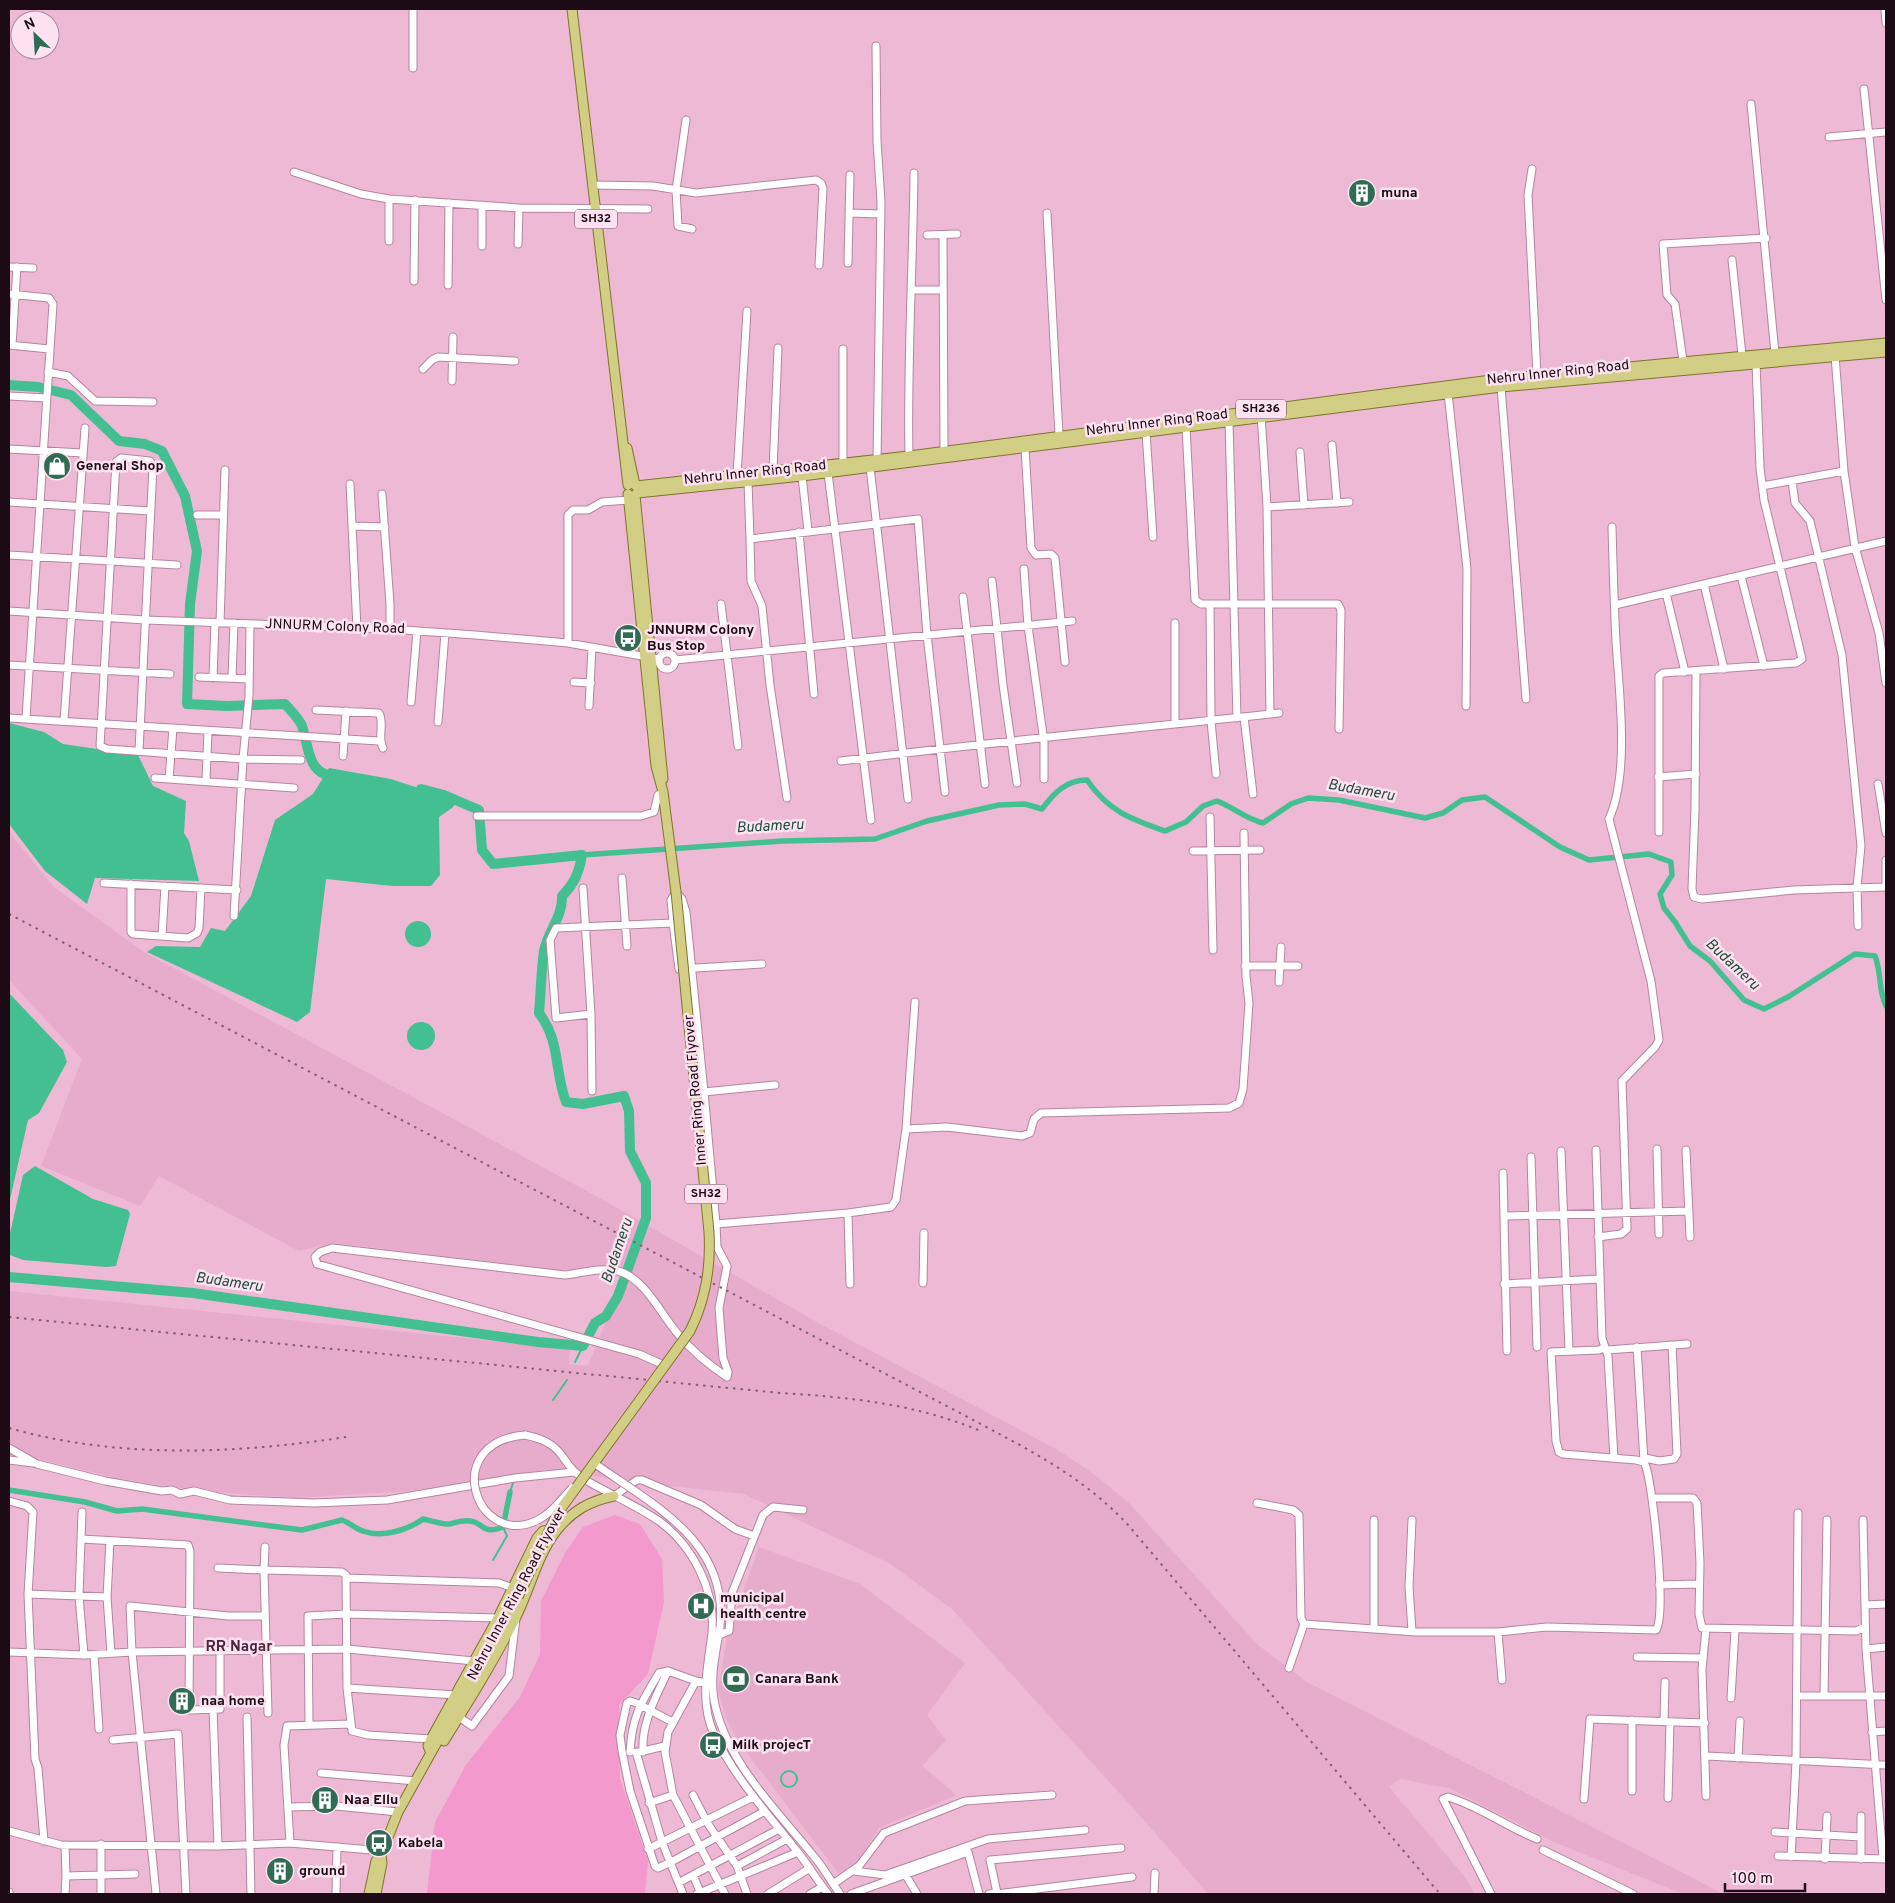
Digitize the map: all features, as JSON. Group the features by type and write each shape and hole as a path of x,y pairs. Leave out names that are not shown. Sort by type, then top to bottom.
{"main road":[{"name":"SH32","path":"572,9 594,208 622,428 633,493 651,657 656,766 664,792 676,892"},
{"name":"Nehru Inner Ring Road","path":"633,493 655,484 910,456 1059,435 1261,414 1537,375 1683,360 1886,343"},
{"name":"SH236","path":"633,493 870,468 1230,422 1261,414 1501,387 1886,352"},
{"name":"SH32","path":"622,428 633,468 633,493"},
{"path":"633,468 640,476 655,484"},
{"name":"Inner Ring Road Flyover","path":"593,1464 666,1366 697,1316 708,1285 710,1252 676,892"},
{"name":"Nehru Inner Ring Road Flyover","path":"434,1742 518,1597 557,1514 593,1464"},
{"path":"369,1894 376,1861 382,1853 398,1812 431,1754 438,1752 516,1617 549,1541 558,1529 582,1506 595,1500 614,1496"},
{"path":"431,1754 428,1746 434,1742 456,1695 498,1618 537,1538 544,1531 558,1529"},
{"path":"376,1894 382,1864 382,1853"}],"street":[{"path":"413,9 413,68"},
{"path":"1885,9 1886,23"},
{"path":"876,46 880,214 877,460"},
{"path":"1864,89 1886,300"},
{"path":"1751,104 1766,238 1775,352"},
{"path":"686,120 676,190 678,226 692,229"},
{"path":"1829,138 1886,132"},
{"path":"1532,169 1528,194 1537,375"},
{"path":"294,172 360,194 389,199 520,208 648,209"},
{"path":"910,456 914,173"},
{"path":"848,262 850,175"},
{"path":"592,185 652,186 696,193 816,180 821,183 823,188 819,265"},
{"path":"389,199 389,242"},
{"path":"414,281 415,200"},
{"path":"448,285 449,203"},
{"path":"482,205 482,246"},
{"path":"518,244 520,208"},
{"path":"849,213 880,214"},
{"path":"1047,213 1059,435"},
{"path":"927,235 957,234"},
{"path":"943,235 944,451"},
{"path":"1683,360 1675,304 1667,294 1663,244 1766,238"},
{"path":"1732,260 1742,356"},
{"path":"9,267 33,268"},
{"path":"17,267 12,294 10,345 49,349"},
{"path":"911,290 943,290"},
{"path":"12,294 49,298 52,300 31,612 26,718"},
{"path":"737,476 747,311"},
{"path":"452,381 453,337"},
{"path":"773,472 778,348"},
{"path":"843,349 843,464"},
{"path":"1835,356 1844,471 1855,547 1879,633 1886,683"},
{"path":"423,369 434,358 515,361"},
{"path":"1658,832 1659,677 1664,673 1696,672 1801,661 1802,656 1779,566 1762,486 1756,363"},
{"path":"48,372 68,376 95,401 153,402"},
{"path":"1501,387 1526,699"},
{"path":"1448,393 1467,569 1466,706"},
{"path":"9,396 46,395"},
{"path":"1261,414 1267,507 1270,714"},
{"path":"1230,422 1234,604 1241,717 1253,794"},
{"path":"1186,427 1194,597 1197,603 1336,603 1340,607 1341,695 1339,729"},
{"path":"64,721 85,428"},
{"path":"1146,432 1153,537"},
{"path":"1332,445 1337,503"},
{"path":"1025,448 1031,548 1036,554 1051,554 1055,558 1064,662"},
{"path":"9,449 83,454"},
{"path":"1300,452 1304,505"},
{"path":"139,751 147,563 154,466 150,461 121,458 116,462 99,743 102,748 171,754 243,759 301,760"},
{"path":"870,468 888,639 908,799"},
{"path":"213,678 225,470"},
{"path":"1762,486 1844,471"},
{"path":"828,473 871,820"},
{"path":"802,476 808,531"},
{"path":"1792,481 1795,503 1810,521 1842,655 1861,846 1857,888 1858,926"},
{"path":"748,482 750,581 762,606 766,651 787,798"},
{"path":"350,484 357,628"},
{"path":"568,643 568,515 573,510 588,510 602,502 633,493"},
{"path":"382,494 390,629"},
{"path":"9,502 150,511"},
{"path":"1267,507 1349,502"},
{"path":"197,515 223,515"},
{"path":"750,539 918,519 927,636 945,792"},
{"path":"352,526 385,526"},
{"path":"1598,1237 1626,1232 1627,1212 1622,1081 1655,1047 1659,1040 1651,981 1609,819 1616,804 1619,781 1621,727 1612,527"},
{"path":"799,532 814,694"},
{"path":"1615,605 1886,541"},
{"path":"9,555 177,565"},
{"path":"1024,569 1028,626 1044,739 1044,779"},
{"path":"1741,576 1764,666"},
{"path":"992,581 1017,782"},
{"path":"1704,584 1724,669"},
{"path":"1666,593 1684,672"},
{"path":"962,597 984,784"},
{"path":"721,604 725,655 738,746"},
{"path":"1210,604 1211,721 1216,774"},
{"name":"JNNURM Colony Road","path":"9,611 145,620 390,629 446,633 568,643 651,657"},
{"path":"675,660 1072,621"},
{"path":"1175,623 1175,724"},
{"path":"232,678 234,624"},
{"path":"234,916 237,890 243,759 249,696 250,624"},
{"path":"411,702 417,631"},
{"path":"438,722 446,633"},
{"path":"589,706 592,648"},
{"path":"651,657 668,653 675,660"},
{"path":"651,657 666,669 673,667 675,660"},
{"path":"9,665 170,674"},
{"path":"1696,672 1696,774 1692,889 1694,897 1702,899 1794,890 1886,887 1886,860"},
{"path":"199,677 249,679"},
{"path":"574,682 591,683"},
{"path":"9,718 308,736 381,745 381,719 378,713 316,710"},
{"path":"343,756 346,711"},
{"path":"841,761 941,748 1044,739 1279,713"},
{"path":"169,779 173,728"},
{"path":"206,781 208,731"},
{"path":"1658,777 1696,774"},
{"path":"155,778 294,788"},
{"path":"1878,784 1886,833"},
{"path":"477,816 642,816 654,812 658,795 664,792"},
{"path":"1210,817 1213,950"},
{"path":"906,1129 947,1127 1022,1136 1030,1133 1034,1119 1041,1113 1235,1106 1242,1098 1249,1003 1245,966 1244,833"},
{"path":"1193,851 1260,850"},
{"path":"622,878 627,946"},
{"path":"104,883 237,890"},
{"path":"132,884 131,932 188,938 197,933 201,888"},
{"path":"162,936 165,886"},
{"path":"583,888 591,1014 592,1091"},
{"path":"666,1366 640,1354 317,1264 316,1257 320,1252 332,1248 565,1275 603,1270 619,1271 629,1276 644,1290 678,1335 698,1356 726,1377 718,1308 726,1266 716,1247 716,1224 704,1092 691,968 686,912 682,899 676,892 672,900 672,912 679,969 691,968 762,964"},
{"path":"591,1014 556,1018 550,940 556,928 673,923"},
{"path":"1279,982 1281,947"},
{"path":"1245,966 1298,966"},
{"path":"716,1224 848,1214 894,1205 906,1129 915,1002"},
{"path":"704,1092 775,1085"},
{"path":"1657,1149 1659,1234"},
{"path":"1596,1150 1599,1280 1614,1458"},
{"path":"1686,1150 1690,1237"},
{"path":"1561,1151 1569,1350"},
{"path":"1530,1157 1537,1347"},
{"path":"1503,1174 1507,1351"},
{"path":"1504,1216 1689,1211"},
{"path":"848,1214 850,1284"},
{"path":"923,1283 924,1232"},
{"path":"1504,1284 1599,1280"},
{"path":"1672,1345 1677,1454 1674,1459 1665,1461 1563,1454 1558,1449 1551,1352 1687,1344"},
{"path":"1304,1624 1412,1632 1498,1632 1547,1628 1656,1630 1660,1616 1659,1584 1653,1498 1645,1460 1637,1347"},
{"path":"828,1894 798,1852 753,1796 714,1733 706,1708 706,1683 712,1631 711,1604 698,1567 676,1536 660,1522 614,1496 574,1472 554,1445 540,1438 525,1435 511,1436 495,1442 482,1454 476,1467 474,1483 476,1496 489,1514 501,1521 518,1525 537,1521 553,1509 593,1464 660,1509 687,1532 701,1548 719,1586 722,1606 714,1692 726,1739 760,1790 818,1861 840,1894"},
{"path":"9,1448 37,1464"},
{"path":"9,1460 37,1464 105,1481 162,1491 172,1490 180,1494 194,1491 230,1500 314,1503 387,1500 515,1478 574,1472"},
{"path":"614,1496 637,1480 642,1480 701,1505 735,1529 754,1536"},
{"path":"1653,1498 1693,1498 1696,1500 1700,1626 1706,1629 1735,1630 1826,1629 1856,1631 1865,1627"},
{"path":"9,1501 27,1506 33,1512 28,1594 30,1654 35,1759 38,1768 44,1841"},
{"path":"1257,1503 1293,1510 1298,1515 1301,1618 1304,1624 1289,1668"},
{"path":"719,1635 725,1634 730,1626 732,1593 763,1514 773,1507 803,1510"},
{"path":"82,1512 80,1596 84,1656"},
{"path":"1791,1857 1796,1762 1798,1513"},
{"path":"1374,1520 1374,1629"},
{"path":"1412,1520 1409,1587 1412,1632"},
{"path":"1824,1696 1827,1520"},
{"path":"1778,1856 1884,1859 1866,1649 1863,1520"},
{"path":"81,1539 186,1543 190,1550 188,1611 189,1710 220,1709 220,1652"},
{"path":"110,1541 107,1597 111,1653"},
{"path":"265,1548 268,1713"},
{"path":"218,1568 342,1572 346,1575 347,1688 352,1731 368,1735 434,1742"},
{"path":"346,1578 499,1583 513,1588"},
{"path":"1659,1584 1699,1584"},
{"path":"28,1594 107,1597"},
{"path":"1865,1605 1886,1604"},
{"path":"156,1894 132,1652 130,1606 228,1616 265,1616"},
{"path":"309,1725 308,1616 347,1614 498,1618"},
{"path":"459,1716 472,1726 509,1676 516,1617"},
{"path":"1706,1629 1703,1658 1706,1796"},
{"path":"1731,1698 1735,1630"},
{"path":"1498,1632 1502,1680"},
{"path":"1866,1649 1886,1647"},
{"path":"9,1652 84,1656 132,1652 266,1652 347,1649 474,1662"},
{"path":"94,1655 99,1729"},
{"path":"1637,1657 1703,1658"},
{"path":"706,1683 668,1671 659,1673 640,1704 633,1723 630,1791 648,1849 656,1867 672,1862 765,1811"},
{"path":"633,1752 642,1741 650,1712 668,1671"},
{"path":"696,1681 672,1722 665,1746 673,1795 724,1894"},
{"path":"1665,1682 1668,1798"},
{"path":"347,1688 456,1695"},
{"path":"1796,1696 1886,1696"},
{"path":"672,1722 650,1712 633,1700 627,1703 620,1735 633,1752 662,1842 672,1862 683,1894"},
{"path":"213,1709 218,1846"},
{"path":"247,1717 252,1844 251,1894"},
{"path":"1584,1799 1590,1719 1705,1723"},
{"path":"1632,1720 1632,1791"},
{"path":"1738,1758 1740,1721"},
{"path":"290,1843 284,1745 287,1726 350,1724"},
{"path":"1872,1732 1886,1732"},
{"path":"113,1740 178,1734 186,1894"},
{"path":"633,1752 665,1746"},
{"path":"1706,1756 1886,1765"},
{"path":"321,1773 416,1781"},
{"path":"649,1803 673,1795"},
{"path":"693,1795 706,1820 736,1866 747,1894"},
{"path":"833,1884 854,1871 884,1833 961,1803 1052,1795"},
{"path":"648,1849 753,1796"},
{"path":"1491,1894 1443,1799 1448,1796 1458,1800 1511,1828 1537,1839"},
{"path":"288,1807 336,1806 398,1812"},
{"path":"1825,1858 1826,1816"},
{"path":"1861,1816 1861,1859"},
{"path":"680,1882 779,1829"},
{"path":"854,1871 885,1875 988,1839 1085,1830"},
{"path":"9,1831 65,1845 183,1844 218,1846 290,1843 382,1853"},
{"path":"1775,1832 1861,1837"},
{"path":"736,1866 787,1839"},
{"path":"101,1844 101,1894"},
{"path":"65,1845 65,1894"},
{"path":"336,1894 337,1847"},
{"path":"997,1894 990,1860 1122,1848"},
{"path":"1543,1850 1633,1894"},
{"path":"693,1875 700,1894 798,1852"},
{"path":"851,1894 968,1852 980,1894"},
{"path":"768,1894 810,1868"},
{"path":"1154,1894 1155,1873"},
{"path":"66,1876 134,1874"},
{"path":"905,1874 917,1894"},
{"path":"989,1894 1132,1877"},
{"path":"810,1894 822,1887"}],"shaded area":[{"path":"9,723 44,732 63,744 138,755 153,786 186,801 184,833 189,841 199,881 95,878 87,904 45,871 9,824"},
{"path":"329,768 391,779 458,801 439,817 440,875 431,886 392,886 326,879 310,1012 297,1022 147,952 156,946 200,947 211,928 225,931 251,896 275,820 313,794"},
{"path":"9,832 54,887 144,952 596,1196 824,1326 1056,1449 1091,1472 1129,1503 1258,1645 1307,1682 1724,1894 1683,1894 1556,1843 1449,1788 1400,1779 1389,1787 1464,1876 1475,1894 1208,1894 1143,1819 952,1609 889,1563 744,1494 633,1482 551,1469 410,1491 294,1498 200,1491 121,1479 9,1452 9,1291 570,1349 569,1364 588,1366 624,1276 598,1270 557,1270 333,1243 299,1251 159,1176 140,1206 41,1166 82,1059 9,980"},
{"path":"418,921 427,925 431,934 427,943 418,947 409,943 405,934 409,925"},
{"path":"9,993 63,1050 67,1062 39,1113 28,1120 9,1204"},
{"path":"421,1022 431,1026 435,1036 431,1046 421,1050 411,1046 407,1036 411,1026"},
{"path":"35,1166 93,1199 128,1210 130,1214 116,1266 106,1267 23,1260 10,1255 9,1238 23,1175"},
{"path":"615,1515 640,1524 662,1559 664,1602 648,1674 619,1705 620,1779 648,1861 645,1894 427,1894 435,1822 466,1765 520,1697 540,1654 541,1601 565,1553 583,1527"},
{"path":"759,1547 860,1584 965,1663 927,1715 946,1740 922,1766 957,1795 879,1828 856,1864 839,1874 737,1740 726,1718 718,1690 727,1637"}],"waterway":[{"path":"9,385 38,387 71,395 119,441 145,444 162,451 185,496 197,551 190,604 187,704 227,706 285,704 301,723 308,751 314,765 319,771 327,775 336,776"},
{"name":"Budameru","path":"582,855 782,841 875,839 927,821 999,805 1025,804 1042,809 1061,788 1073,782 1087,780 1103,799 1121,813 1165,831 1186,822 1203,806 1217,801 1263,823 1291,804 1308,798 1339,800 1425,818 1443,813 1462,800 1485,797 1560,847 1589,860 1649,854 1671,862 1672,875 1660,894 1664,908 1690,946 1710,961 1744,1000 1764,1009 1788,997 1855,954 1875,956 1886,1006"},
{"name":"Budameru","path":"9,1277 193,1293 538,1342 583,1346 595,1323 606,1316 618,1296 646,1218 646,1183 630,1151 629,1111 624,1096 583,1104 566,1102 551,1035 539,1013 544,951 558,917 562,896 575,878 582,855 493,864 482,850 479,810 444,795 421,789"},
{"path":"575,1362 583,1346"},
{"path":"553,1400 567,1380"},
{"path":"510,1492 513,1483"},
{"path":"9,1490 85,1502 117,1511 142,1509 302,1530 342,1520 360,1530 378,1534 394,1532 423,1519 448,1524 470,1521 491,1530 503,1527 510,1492"},
{"path":"493,1560 507,1536 503,1527"},
{"path":"789,1771 795,1773 797,1779 795,1785 789,1787 783,1785 781,1779 783,1773 789,1771"}],"railway":[{"path":"9,914 962,1414 1029,1450 1071,1476 1111,1508 1129,1526 1440,1894"},
{"path":"9,1317 858,1400 908,1408 958,1422 983,1432"},
{"path":"9,1428 50,1438 134,1449 219,1450 304,1443 346,1437"}],"place":[{"name":"muna","path":"1362,193"},
{"name":"General Shop","path":"57,466"},
{"name":"JNNURM Colony Bus Stop","path":"628,638"},
{"name":"municipal health centre","path":"701,1606"},
{"name":"Canara Bank","path":"736,1679"},
{"name":"naa home","path":"182,1701"},
{"name":"Milk projecT","path":"713,1745"},
{"name":"Naa Ellu","path":"325,1800"},
{"name":"Kabela","path":"379,1843"},
{"name":"ground","path":"280,1871"}],"district":[{"name":"RR Nagar","path":"239,1647"}]}
